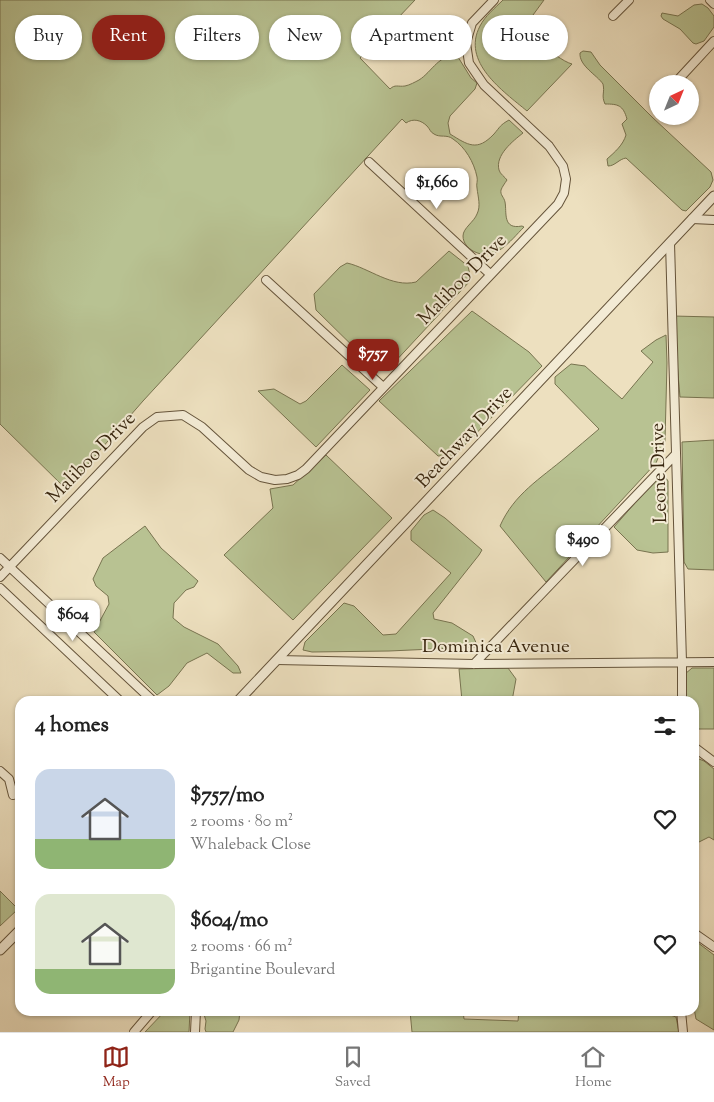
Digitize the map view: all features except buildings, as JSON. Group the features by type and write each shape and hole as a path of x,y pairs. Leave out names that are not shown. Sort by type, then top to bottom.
{"street":[{"name":"Maliboo Drive","path":"0,577 143,427 156,417 183,415 202,427 249,470 260,477 275,480 287,479 298,475 306,469 558,204 564,193 566,179 563,166 549,146 484,85 469,64 466,43 472,23 494,0"},
{"path":"613,16 629,0"},
{"path":"710,0 714,4"},
{"path":"683,75 714,41"},
{"path":"369,162 490,274"},
{"name":"Beachway Drive","path":"243,696 714,196"},
{"path":"692,219 714,220"},
{"name":"Leone Drive","path":"670,243 682,696"},
{"path":"266,280 383,387"},
{"path":"474,664 675,454"},
{"path":"0,558 148,696"},
{"path":"0,588 115,696"},
{"name":"Dominica Avenue","path":"277,660 474,664 714,662"},
{"path":"699,752 714,762"},
{"path":"0,770 9,779 13,795"},
{"path":"0,950 15,935"},
{"path":"699,936 714,947"},
{"path":"134,1032 148,1016"},
{"path":"195,1032 196,1016"},
{"path":"682,1016 683,1032"}],"green space":[{"path":"0,0 415,0 401,15 351,15 351,60 362,60 390,89 395,86 407,86 419,80 441,60 460,60 471,78 477,83 475,89 450,116 448,123 450,134 467,144 477,145 488,140 509,120 523,133 506,149 498,164 500,171 507,180 501,192 505,202 508,223 516,227 524,227 502,249 488,254 481,254 469,248 464,241 463,233 476,217 479,205 476,171 465,151 451,138 434,134 422,122 414,120 406,123 402,119 143,401 66,489 0,424"},
{"path":"503,0 544,0 533,15 487,15"},
{"path":"702,4 714,16 714,27 704,41 696,44 680,29 661,16 662,13 678,16 694,5"},
{"path":"482,22 482,60 564,60 572,64 527,111 497,85 480,63 476,52 476,39"},
{"path":"583,51 591,52 600,65 649,114 649,125 661,125 711,172 713,180 710,187 686,211 682,210 626,158 608,166 607,159 625,139 626,135 622,124 627,119 622,108 613,104 605,104 603,84 582,62 580,53"},
{"path":"449,251 468,266 471,280 391,366 384,368 370,363 316,310 314,294 340,267 347,263 389,280 407,283 416,282"},
{"path":"472,311 529,352 542,366 455,455 438,456 379,401"},
{"path":"673,316 714,317 714,398 680,397"},
{"path":"666,335 665,441 656,463 546,582 500,526 513,505 528,488 599,429 555,384 555,377 571,364 585,366 622,399 653,362 641,351"},
{"path":"342,365 370,390 316,447 258,391 274,389 300,404 306,401"},
{"path":"714,440 714,570 688,569 684,562 682,442"},
{"path":"326,455 392,518 293,620 224,555 273,508 270,489 293,485"},
{"path":"662,472 668,481 668,552 653,553 637,550 614,527"},
{"path":"433,510 482,550 433,613 434,619 452,623 473,636 478,647 389,651 312,652 303,650 305,642 344,603 354,606 383,635 396,634 451,573 411,540 411,531 424,515"},
{"path":"145,526 161,548 198,581 194,587 186,590 174,603 173,618 184,627 218,644 238,666 241,673 233,673 207,653 187,663 169,686 157,695 94,632 109,604 108,596 96,586 93,579 103,558"},
{"path":"508,668 516,679 513,696 462,696 459,669"},
{"path":"692,668 714,668 714,729 699,729 699,696 686,696 685,674"},
{"path":"699,759 714,769 714,840 709,837 699,842"},
{"path":"0,891 15,906 15,912 0,926"},
{"path":"699,944 714,955 714,1030 696,1019 695,1016 699,1016"},
{"path":"160,1016 190,1016 189,1032 145,1032"},
{"path":"204,1016 239,1016 233,1032 206,1032"},
{"path":"410,1016 464,1016 464,1019 518,1021 518,1016 673,1016 676,1017 679,1032 412,1032"}]}
